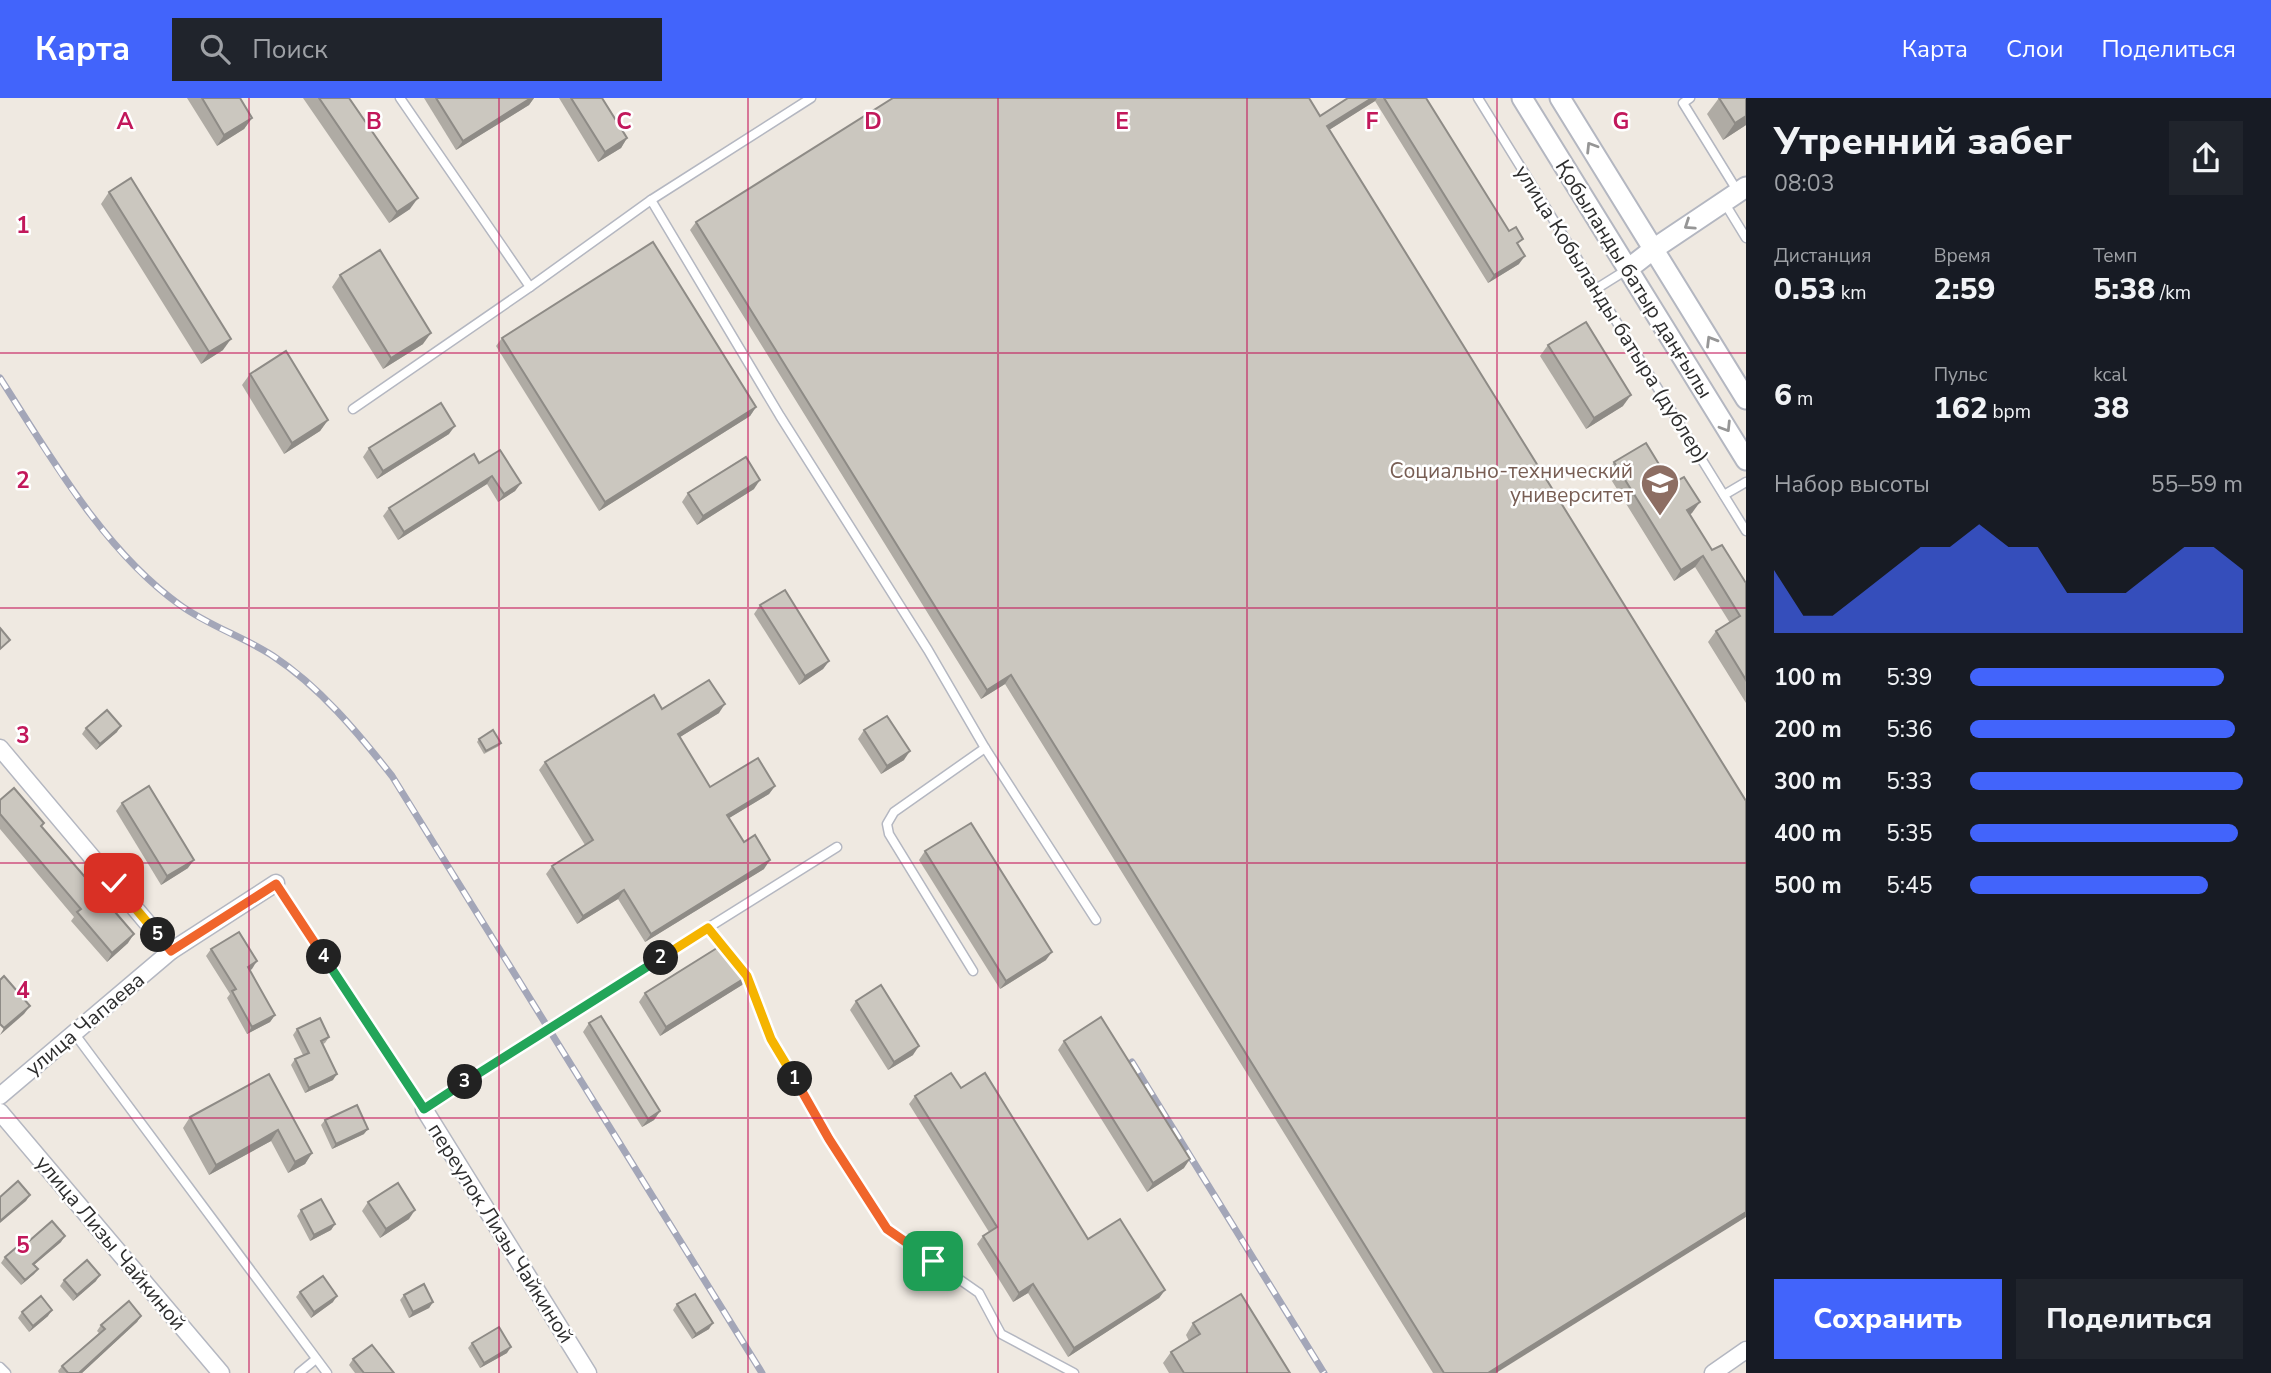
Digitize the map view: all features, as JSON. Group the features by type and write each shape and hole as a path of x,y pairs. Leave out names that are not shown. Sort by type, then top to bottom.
{"street":[{"name":"Қобыланды батыр даңғылы","path":"1522,98 1746,460"},
{"name":"Қобыланды батыр даңғылы","path":"1560,98 1746,399"},
{"path":"1628,269 1736,193"},
{"path":"0,748 171,951"},
{"name":"улица Чапаева","path":"0,1096 171,951 276,884"},
{"name":"переулок Лизы Чайкиной","path":"424,1109 588,1373"},
{"name":"улица Лизы Чайкиной","path":"0,1112 221,1373"},
{"path":"1713,1373 1746,1350"}],"lane":[{"path":"400,98 530,287"},
{"path":"353,409 651,200 811,98"},
{"name":"улица Кобыланды батыра (дублер)","path":"1478,98 1746,531"},
{"path":"1690,98 1683,103 1736,193 1746,239"},
{"path":"651,200 780,416 928,650 985,748 1096,920"},
{"path":"1596,289 1628,269"},
{"path":"1724,495 1746,482"},
{"path":"973,971 889,834 887,824 894,812 985,748"},
{"path":"424,1109 837,847"},
{"name":"переулок Лизы Чайкиной","path":"276,884 424,1109"},
{"path":"708,928 747,976 771,1039 829,1139 887,1229 979,1293 1001,1334 1074,1373"},
{"path":"74,1033 327,1373"},
{"path":"299,1373 316,1359"},
{"path":"0,1367 6,1373"}],"building":[{"path":"202,98 240,98 252,118 224,135"},
{"path":"319,98 349,98 418,198 397,212"},
{"path":"436,98 531,98 463,141"},
{"path":"571,98 602,98 627,138 605,152"},
{"path":"893,98 1309,98 1320,116 1348,98 1372,98 1327,126 1746,801 1746,1212 1488,1373 1444,1373 1011,675 987,690 696,222"},
{"path":"1384,98 1426,98 1509,231 1516,227 1523,239 1517,243 1525,256 1494,275"},
{"path":"1719,98 1746,98 1746,116 1735,123"},
{"path":"131,178 231,339 209,352 109,192"},
{"path":"653,242 756,407 605,502 502,338"},
{"path":"380,250 431,333 391,358 340,275"},
{"path":"1586,322 1631,395 1594,418 1548,345"},
{"path":"286,351 328,420 292,443 250,374"},
{"path":"441,403 455,426 383,471 369,448"},
{"path":"1646,443 1671,484 1684,477 1700,502 1687,510 1712,550 1722,545 1746,583 1746,680 1716,631 1740,616 1703,556 1681,570 1614,462"},
{"path":"500,450 521,483 504,494 492,476 404,532 389,508 474,454 479,463"},
{"path":"746,457 760,480 703,516 688,493"},
{"path":"785,590 829,661 805,676 760,605"},
{"path":"0,628 10,640 0,649"},
{"path":"709,680 725,704 678,734 710,787 758,758 775,786 727,815 744,842 755,835 770,860 651,934 624,890 583,916 552,866 593,840 545,762 654,695 662,709"},
{"path":"107,710 121,726 100,744 86,728"},
{"path":"887,716 910,751 887,766 864,730"},
{"path":"493,730 501,743 486,751 479,739"},
{"path":"149,786 194,860 167,876 122,803"},
{"path":"14,788 44,823 41,826 134,934 112,953 77,912 81,909 0,814 0,800"},
{"path":"971,823 1052,952 1006,981 925,851"},
{"path":"239,932 257,961 248,967 275,1015 252,1027 232,991 236,989 211,949"},
{"path":"725,943 748,976 666,1027 645,993"},
{"path":"4,976 30,1006 4,1028 0,1024 0,980"},
{"path":"881,985 919,1046 894,1062 856,1001"},
{"path":"601,1016 660,1111 648,1119 589,1023"},
{"path":"1101,1017 1190,1159 1153,1183 1064,1041"},
{"path":"320,1018 329,1037 321,1041 337,1074 309,1088 295,1059 309,1053 297,1029"},
{"path":"951,1073 961,1088 985,1073 1088,1239 1120,1219 1165,1290 1074,1348 1033,1284 1019,1293 983,1236 997,1227 915,1096"},
{"path":"269,1074 312,1153 295,1162 278,1130 216,1165 190,1117"},
{"path":"357,1105 368,1129 336,1144 325,1120"},
{"path":"18,1181 30,1195 0,1221 0,1197"},
{"path":"398,1183 415,1210 386,1229 368,1202"},
{"path":"321,1199 335,1224 314,1235 301,1210"},
{"path":"52,1221 65,1236 33,1264 38,1269 25,1280 5,1257 18,1246 20,1249"},
{"path":"87,1260 100,1275 77,1295 64,1280"},
{"path":"323,1276 337,1296 314,1312 300,1292"},
{"path":"424,1284 433,1302 413,1312 404,1295"},
{"path":"695,1294 713,1323 696,1334 677,1304"},
{"path":"1241,1294 1290,1373 1184,1373 1171,1352 1200,1334 1193,1323"},
{"path":"41,1296 52,1310 33,1326 22,1312"},
{"path":"129,1301 141,1316 79,1373 68,1373 62,1366 105,1329 101,1325"},
{"path":"499,1327 511,1347 484,1363 472,1343"},
{"path":"372,1345 394,1373 364,1373 353,1359"}],"railway":[{"path":"0,378 80,500 127,558 152,583 180,605 262,649 290,668 352,727 392,776 762,1373"},
{"path":"1132,1062 1324,1373"}],"place":[{"name":"Социально-технический университет","path":"1660,517"}],"route":[{"path":"114,883 171,951 276,884 424,1109 708,928 747,976 771,1039 829,1139 887,1229 933,1261"}]}
